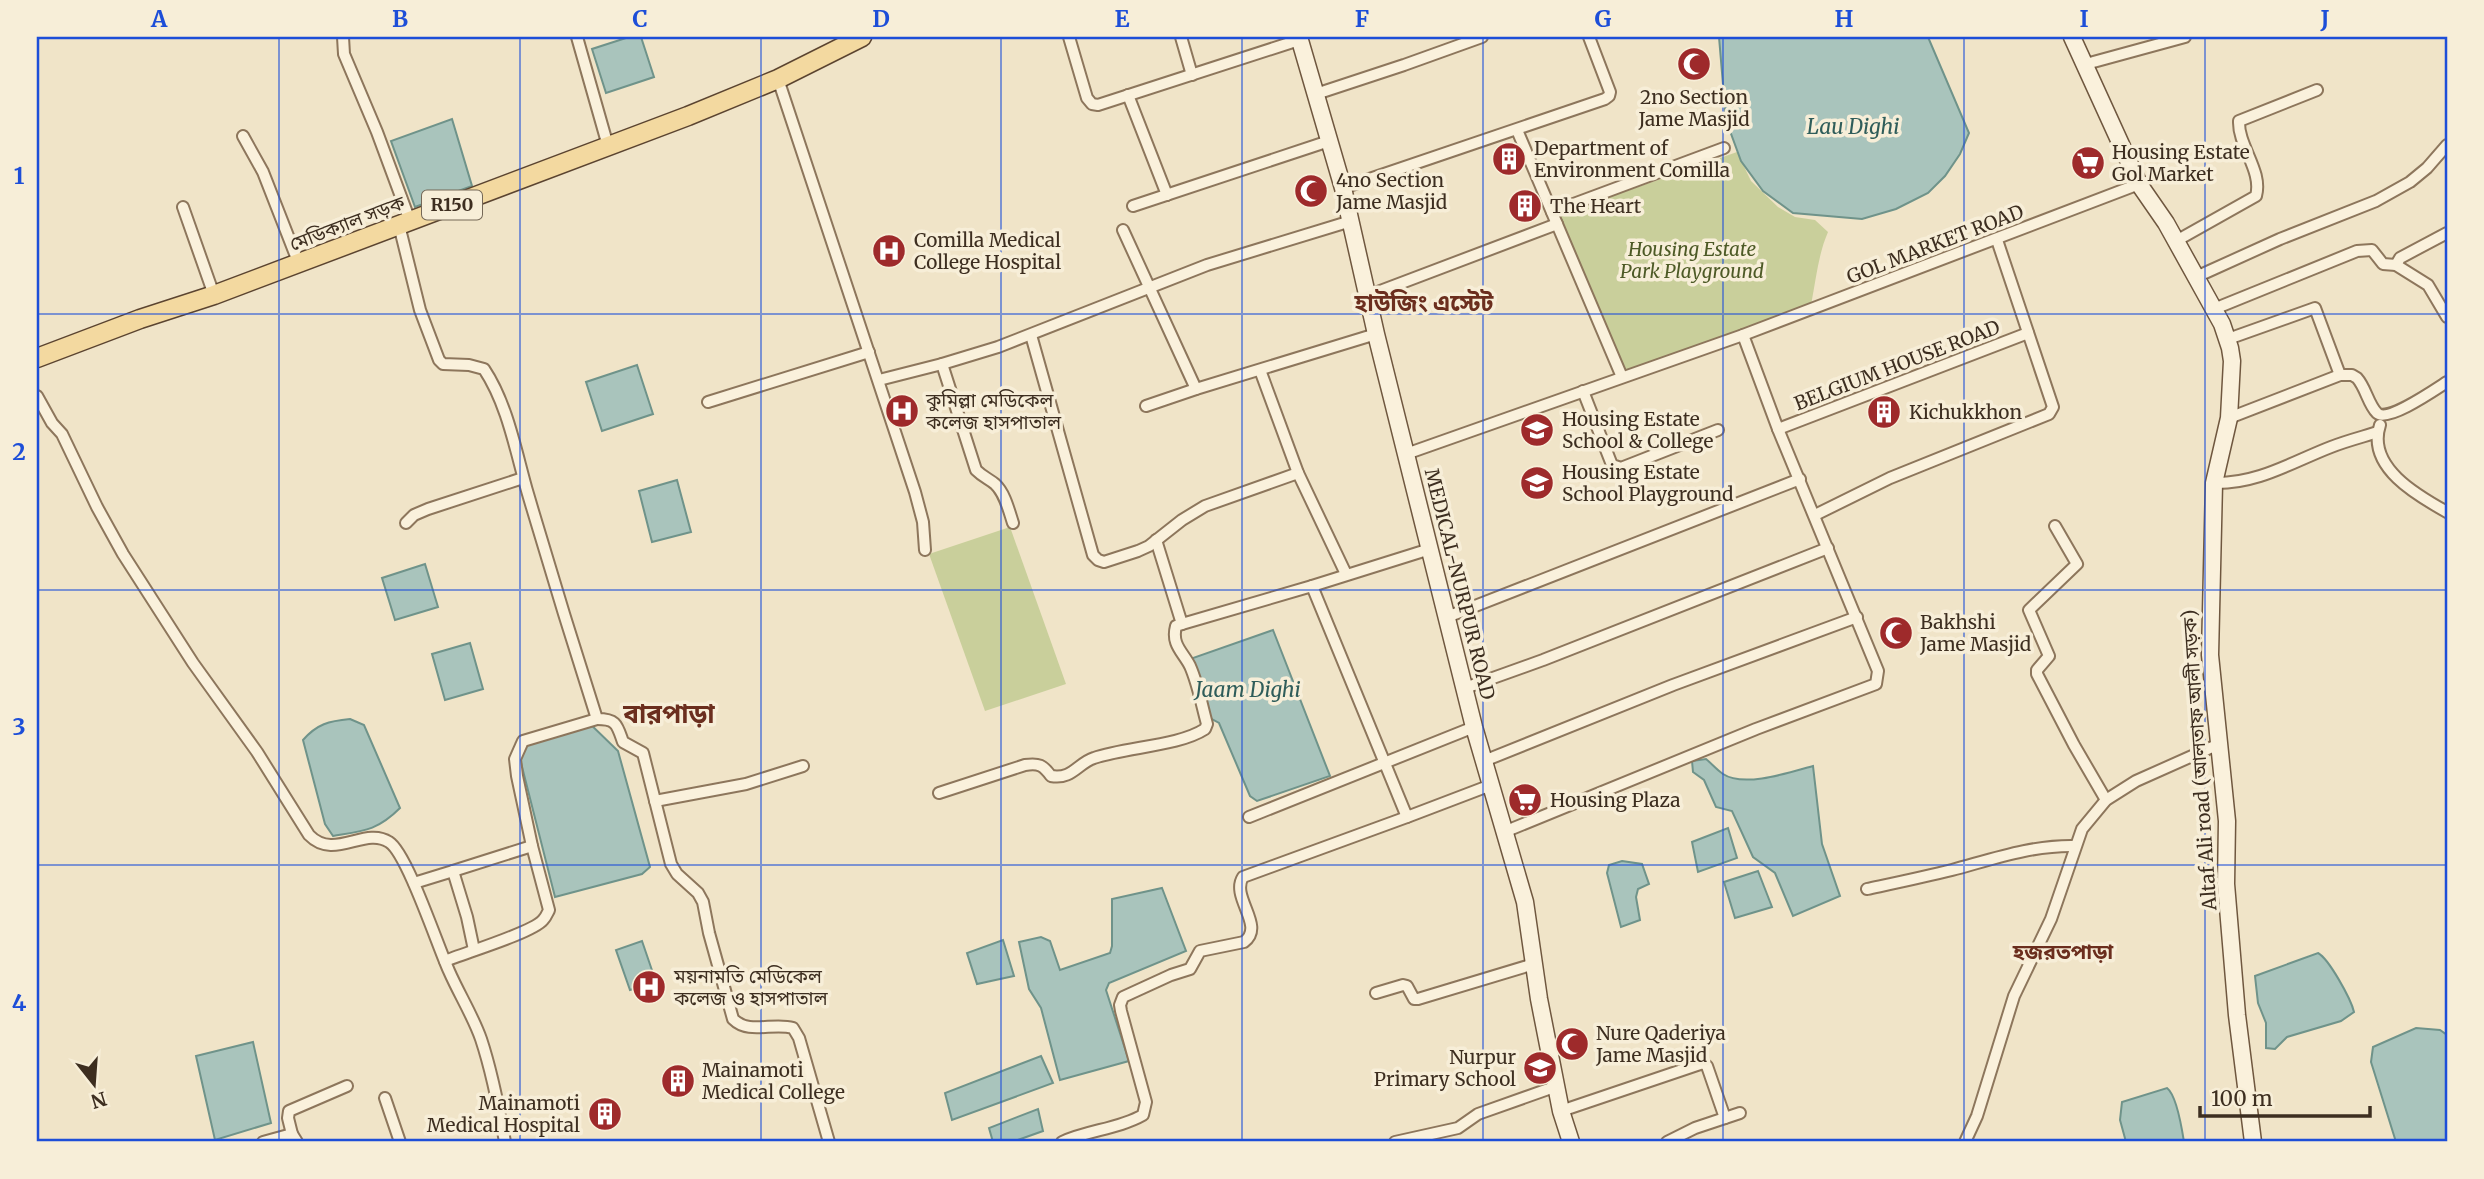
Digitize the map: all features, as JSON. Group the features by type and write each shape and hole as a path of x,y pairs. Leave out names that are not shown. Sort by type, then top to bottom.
{"main road":[{"name":"মেডিক্যাল সড়ক","path":"37,359 141,319 214,296 608,146 778,79 862,37"}],"street":[{"path":"343,37 344,54 377,132 404,223 420,310 434,352 443,364 469,365 484,369 494,387 509,427 597,719"},
{"path":"577,37 608,146"},
{"path":"1069,37 1087,98 1092,104 1098,105 1299,38"},
{"path":"1181,37 1192,75"},
{"path":"1316,94 1482,37"},
{"path":"1343,188 1609,96 1610,92 1589,37"},
{"name":"Altaf Ali road (আলতাফ আলী সড়ক)","path":"2072,37 2138,184 2176,241 2214,309 2228,339 2232,361 2229,418 2214,483 2210,654 2227,821 2226,884 2237,1015 2253,1142"},
{"path":"2086,64 2185,37"},
{"name":"MEDICAL-NURPUR ROAD","path":"1299,38 1343,188 1376,334 1474,727 1525,902 1539,999 1561,1111 1571,1142"},
{"path":"778,79 915,492 925,530 925,551"},
{"path":"2176,241 2256,196 2257,184 2239,121 2317,90"},
{"path":"1128,95 1167,195"},
{"path":"1517,130 1622,377"},
{"path":"243,136 263,172 299,264"},
{"path":"1133,206 1329,141"},
{"path":"2196,277 2280,239 2376,201 2410,182 2427,168 2447,145"},
{"path":"1552,212 1724,148"},
{"name":"GOL MARKET ROAD","path":"1406,454 1743,335 2138,184"},
{"path":"183,207 214,296"},
{"path":"879,380 942,364 1031,335 1207,265 1351,221"},
{"path":"1367,296 1557,224"},
{"path":"1123,230 1196,389"},
{"path":"2396,265 2400,258 2447,233"},
{"path":"1815,515 1890,478 2049,414 2053,400 1997,240"},
{"path":"2214,309 2357,251 2372,250 2383,264 2396,265 2428,285 2447,317"},
{"path":"2228,339 2315,308 2340,375"},
{"name":"BELGIUM HOUSE ROAD","path":"1779,429 2028,333"},
{"path":"1146,406 1376,334"},
{"path":"1031,335 1093,555 1098,560 1104,562 1138,551 1205,506 1298,473"},
{"path":"1504,832 1756,729 1876,684 1878,671 1743,335"},
{"path":"708,402 869,352"},
{"path":"942,364 976,470 995,484 1004,497 1013,523"},
{"path":"1260,370 1298,473 1346,574"},
{"path":"2229,418 2340,375 2357,378 2376,412 2382,416 2393,414 2447,382"},
{"path":"1583,391 1612,465 1621,468 1718,430"},
{"path":"37,396 52,423 62,434 123,554 193,663 228,710 314,840 328,846 374,838 388,841 395,848 414,883 445,961 481,1038 505,1142"},
{"path":"2382,416 2378,432 2379,448 2389,468 2400,482 2418,496 2447,512"},
{"path":"2214,483 2238,483 2261,477 2331,447 2378,432"},
{"path":"406,523 414,515 428,509 523,478"},
{"path":"1447,617 1800,479"},
{"path":"2055,526 2077,564 2029,610 2049,656 2037,670 2037,674 2106,800"},
{"path":"1156,540 1182,624"},
{"path":"1465,688 1554,656 1828,548"},
{"path":"939,793 1025,765 1044,766 1051,776 1058,777 1080,769 1093,758 1199,733 1208,724 1190,666 1180,653 1175,636 1176,626 1430,549"},
{"path":"1312,586 1407,817"},
{"path":"1484,761 1673,685 1857,617"},
{"path":"445,961 538,925 549,910 532,846 515,759 518,748 523,741 597,719 610,719 618,726 623,742 643,753 671,864 677,874 698,892 703,902 733,1019 748,1028 782,1025 793,1028 799,1038 829,1142"},
{"path":"1249,817 1474,727"},
{"path":"1965,1142 1977,1116 2014,996 2051,919 2082,829 2106,800 2146,776 2219,744"},
{"path":"655,801 746,784 803,766"},
{"path":"1062,1142 1143,1115 1146,1102 1120,1004 1123,997 1155,981 1191,969 1200,951 1248,939 1251,927 1239,887 1243,877 1491,785"},
{"path":"414,883 532,846"},
{"path":"1867,890 1997,856 2054,846 2076,846"},
{"path":"453,871 474,950"},
{"path":"1376,993 1403,985 1407,986 1413,999 1418,999 1534,964"},
{"path":"1561,1111 1703,1063 1707,1066 1726,1118"},
{"path":"263,1142 294,1138 288,1118 289,1111 346,1086"},
{"path":"1395,1142 1458,1128 1478,1114 1557,1086"},
{"path":"384,1098 400,1142"},
{"path":"1667,1142 1740,1113"}],"green space":[{"name":"Housing Estate Park Playground","path":"1737,152 1751,181 1778,207 1795,217 1815,220 1828,232 1811,305 1624,373 1559,215"},
{"path":"1010,527 1066,684 985,711 929,554"}],"water":[{"path":"629,37 641,37 654,77 606,93 592,49"},
{"name":"Lau Dighi","path":"1719,37 1928,37 1969,133 1960,154 1945,176 1928,193 1896,209 1862,219 1793,213 1763,191 1741,161 1726,120"},
{"path":"452,119 472,186 415,207 391,141"},
{"path":"637,365 653,414 602,431 586,382"},
{"path":"677,480 691,532 652,542 639,491"},
{"path":"425,564 438,607 395,620 382,578"},
{"name":"Jaam Dighi","path":"1273,630 1330,776 1257,801 1250,796 1219,723 1210,718 1190,659"},
{"path":"470,643 483,689 445,700 432,654"},
{"path":"584,718 618,751 650,867 642,874 555,897 516,743"},
{"path":"350,719 364,725 400,808 377,826 333,836 325,824 303,740 324,724"},
{"path":"1706,759 1723,774 1743,780 1768,778 1813,766 1822,844 1840,896 1793,916 1775,873 1753,857 1732,811 1716,807 1704,780 1693,772 1692,761"},
{"path":"1728,828 1737,858 1698,872 1692,842"},
{"path":"1622,861 1642,864 1649,884 1638,889 1636,897 1640,920 1621,927 1607,873 1609,865"},
{"path":"1758,871 1772,907 1735,918 1724,882"},
{"path":"1162,888 1186,951 1109,983 1106,990 1129,1061 1060,1080 1041,1008 1029,989 1019,942 1041,937 1050,941 1060,970 1110,953 1112,899"},
{"path":"1003,940 1014,976 977,984 967,953"},
{"path":"642,941 656,982 630,990 616,950"},
{"path":"2318,953 2339,980 2354,1012 2341,1021 2287,1037 2275,1049 2266,1048 2266,1023 2258,1003 2255,976"},
{"path":"2416,1028 2440,1030 2447,1035 2447,1142 2396,1142 2371,1062 2373,1047"},
{"path":"253,1042 271,1123 215,1140 196,1056"},
{"path":"1041,1056 1053,1083 952,1120 945,1093"},
{"path":"2167,1088 2176,1105 2184,1142 2126,1142 2120,1120 2122,1102"},
{"path":"1038,1109 1043,1131 1012,1142 993,1142 989,1128"}],"place":[{"name":"2no Section Jame Masjid","path":"1694,64"},
{"name":"Department of Environment Comilla","path":"1509,159"},
{"name":"Housing Estate Gol Market","path":"2088,163"},
{"name":"4no Section Jame Masjid","path":"1311,191"},
{"name":"The Heart","path":"1525,206"},
{"name":"Comilla Medical College Hospital","path":"889,251"},
{"name":"কুমিল্লা মেডিকেল কলেজ হাসপাতাল","path":"902,411"},
{"name":"Kichukkhon","path":"1884,412"},
{"name":"Housing Estate School & College","path":"1537,430"},
{"name":"Housing Estate School Playground","path":"1537,483"},
{"name":"Bakhshi Jame Masjid","path":"1896,633"},
{"name":"Housing Plaza","path":"1525,800"},
{"name":"ময়নামতি মেডিকেল কলেজ ও হাসপাতাল","path":"649,987"},
{"name":"Nure Qaderiya Jame Masjid","path":"1572,1044"},
{"name":"Nurpur Primary School","path":"1540,1068"},
{"name":"Mainamoti Medical College","path":"678,1081"},
{"name":"Mainamoti Medical Hospital","path":"605,1114"}],"district":[{"name":"হাউজিং এস্টেট","path":"1424,303"},
{"name":"বারপাড়া","path":"669,714"},
{"name":"হজরতপাড়া","path":"2063,952"}]}
